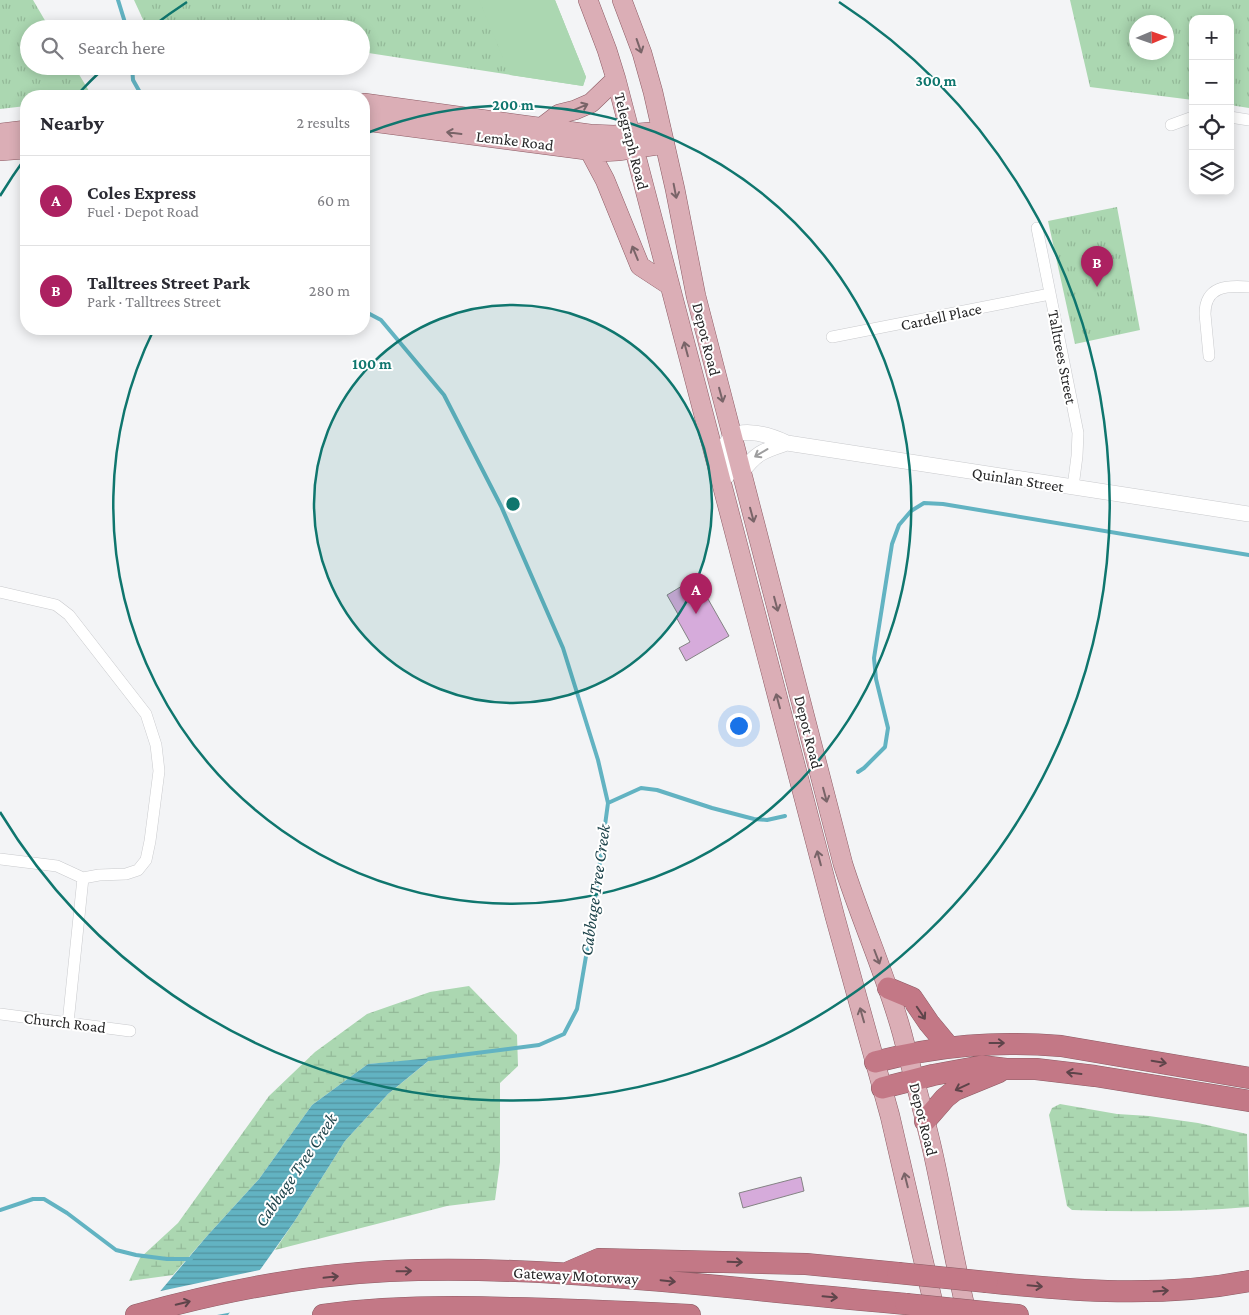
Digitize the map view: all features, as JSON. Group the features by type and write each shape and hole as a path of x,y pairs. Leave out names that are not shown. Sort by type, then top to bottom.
{"highway":[{"path":"888,988 912,998 924,1017 949,1047"},
{"path":"875,1062 906,1054 949,1047 992,1043 1061,1046 1249,1078"},
{"path":"882,1088 942,1073 982,1066 1006,1069 1036,1069 1095,1076 1249,1101"},
{"path":"925,1121 945,1098 955,1090 1006,1069"},
{"path":"567,1273 599,1259 806,1264 1091,1291 1122,1292 1194,1289 1249,1281"},
{"name":"Gateway Motorway","path":"136,1315 232,1292 307,1280 388,1271 435,1270 567,1273 1018,1315"},
{"path":"324,1315 390,1308 450,1307 581,1309 690,1315"}],"main road":[{"name":"Telegraph Road","path":"588,0 605,43 616,79 669,285"},
{"name":"Telegraph Road","path":"622,0 642,53 664,137"},
{"path":"542,127 558,114 575,110 591,103 616,79"},
{"name":"Lemke Road","path":"370,104 597,134 631,142"},
{"name":"Lemke Road","path":"370,122 608,152 631,142 664,137"},
{"path":"0,133 20,131"},
{"name":"Depot Road","path":"664,137 696,296 741,473 843,864 888,988 914,1080 935,1161 951,1247 967,1315"},
{"path":"0,151 20,149"},
{"path":"589,150 605,180 640,266 669,285"},
{"name":"Depot Road","path":"669,285 835,917 882,1088 908,1190 936,1315"}],"street":[{"path":"1234,118 1249,120"},
{"path":"1171,126 1189,119"},
{"name":"Talltrees Street","path":"1038,228 1078,433 1073,487"},
{"path":"1209,356 1204,314 1206,302 1213,292 1223,287 1249,287"},
{"name":"Cardell Place","path":"832,337 1050,294"},
{"name":"Quinlan Street","path":"732,437 754,432 772,436 787,443 1249,514"},
{"path":"724,492 727,474 724,453 726,444 732,437"},
{"name":"Quinlan Street","path":"741,473 760,452 787,443"},
{"path":"0,592 56,605 69,615 146,714 156,745 158,780 146,860 138,870 126,874 99,875 83,878 57,866 0,858"},
{"path":"68,1023 83,878"},
{"name":"Church Road","path":"0,1014 130,1030"}],"green space":[{"path":"0,0 33,0 45,20 20,20 20,75 79,75 88,90 20,90 20,107 0,109"},
{"path":"134,0 555,0 586,77 583,86 370,53 370,20 143,20"},
{"path":"479,0 555,0 586,77 583,86 510,75"},
{"path":"1070,0 1249,0 1249,108 1234,106 1234,15 1189,15 1189,99 1090,87"},
{"path":"1117,207 1140,330 1075,344 1048,221"},
{"path":"469,986 517,1035 518,1066 500,1083 500,1162 495,1200 447,1206 275,1250 345,1141 388,1094 431,1059 368,1064 312,1105 259,1179 173,1275 129,1281 140,1258 178,1223 269,1096 315,1052 367,1014 430,992"},
{"path":"1060,1104 1117,1114 1149,1116 1198,1123 1247,1134 1249,1207 1160,1211 1072,1210 1067,1206 1049,1115 1052,1108"}],"water":[{"path":"432,1058 388,1094 345,1141 294,1222 228,1315 140,1315 207,1236 259,1179 312,1105 368,1064"}],"pier":[{"path":"264,1269 233,1312 217,1315 137,1315 156,1292"}],"building":[{"path":"692,580 704,601 708,599 729,636 686,661 679,648 690,642 676,617 679,616 667,595"},
{"path":"801,1177 804,1191 743,1208 739,1193"}],"waterway":[{"name":"Cabbage Tree Creek","path":"118,0 124,20"},
{"name":"Cabbage Tree Creek","path":"133,75 133,80 139,90"},
{"name":"Cabbage Tree Creek","path":"370,314 381,320 444,395 501,506 563,648 598,760 608,803 592,921 577,1009 564,1034 539,1045 429,1059"},
{"path":"858,772 885,747 888,728 876,679 874,658 892,544 899,525 911,511 924,503 943,504 1249,555"},
{"path":"608,803 641,788 657,790 754,819 767,820 785,816"},
{"path":"0,1210 33,1199 44,1199 67,1213 116,1250 167,1259 191,1259"}],"place":[{"name":"Talltrees Street Park","path":"1097,287"},
{"name":"Coles Express","path":"696,614"}]}
